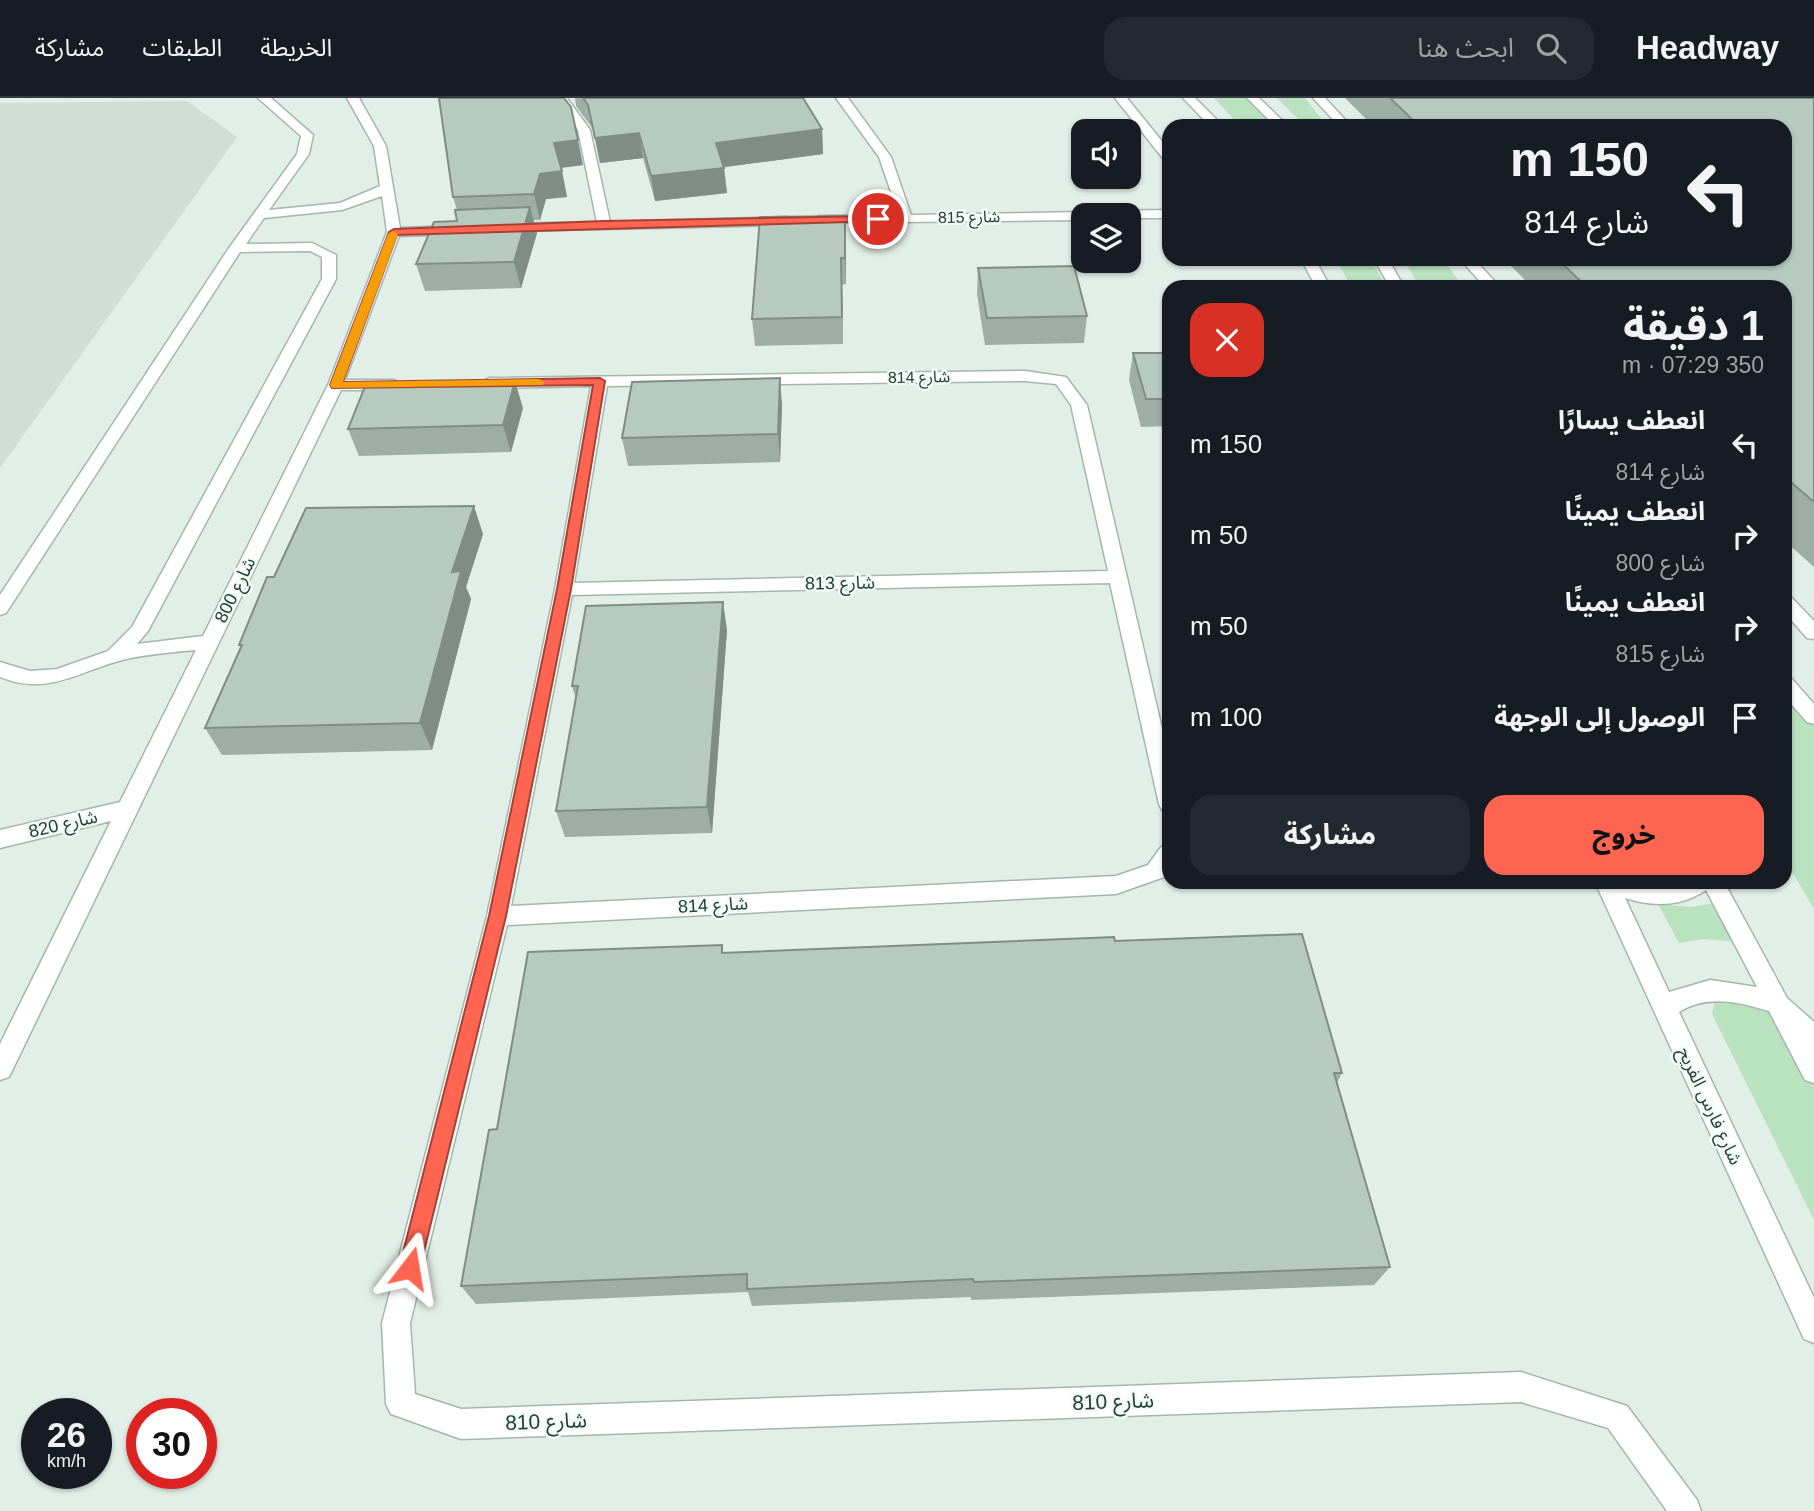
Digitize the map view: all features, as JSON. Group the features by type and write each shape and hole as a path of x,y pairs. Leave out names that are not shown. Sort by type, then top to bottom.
{"street":[{"path":"0,609 236,248 303,154 307,135 264,98"},
{"name":"شارع 800","path":"0,1069 336,385 394,232 380,146 353,98"},
{"path":"561,98 584,130 604,224"},
{"path":"842,98 885,157 905,218"},
{"path":"1121,98 1162,149"},
{"path":"1189,98 1210,119"},
{"path":"1253,98 1275,119"},
{"path":"1320,98 1339,119"},
{"path":"258,215 342,207 376,195 387,187"},
{"path":"1141,214 1162,214"},
{"name":"شارع 815","path":"499,228 1071,216"},
{"path":"394,232 473,229"},
{"path":"114,656 139,631 329,279 330,255 312,247 236,248"},
{"path":"1474,266 1486,280"},
{"name":"شارع 814","path":"475,383 1025,376 1061,380 1080,405 1116,577 1162,774"},
{"name":"شارع 810","path":"600,381 564,589 498,916 396,1323 401,1404 461,1424 1521,1387 1617,1416 1686,1511"},
{"path":"336,385 405,384"},
{"name":"شارع 813","path":"564,589 1116,577"},
{"path":"1792,609 1814,633"},
{"path":"4,675 65,676 114,656 210,642"},
{"path":"1792,692 1814,717"},
{"name":"شارع 820","path":"0,839 126,809"},
{"name":"شارع 814","path":"498,916 1116,885 1156,871 1162,863"},
{"name":"شارع فارس الفريح","path":"1610,889 1814,1329"},
{"path":"1623,889 1637,894 1667,896 1693,889"},
{"path":"1717,889 1814,1072"},
{"path":"1665,1008 1682,997 1710,990 1742,993 1776,1003 1814,1037"}],"shaded area":[{"path":"187,101 237,137 0,468 0,103"}],"green space":[{"path":"1214,98 1248,98 1268,119 1234,119"},
{"path":"1277,98 1305,98 1322,119 1298,119"},
{"path":"1340,266 1375,266 1382,280 1347,280"},
{"path":"1407,266 1448,266 1458,280 1416,280"},
{"path":"1792,700 1814,725 1814,909 1792,872"},
{"path":"1716,903 1737,942 1704,939 1679,943 1658,904 1690,907"},
{"path":"1759,1000 1778,1021 1814,1087 1814,1220 1712,1014 1715,1001"}],"building":[{"path":"439,98 564,98 571,107 578,140 554,143 562,171 540,174 534,194 453,197"},
{"path":"583,98 803,98 822,129 716,143 724,168 651,176 639,133 595,138 588,105"},
{"path":"1390,98 1814,98 1814,502 1792,483 1792,280 1580,280 1564,266 1792,266 1792,119 1412,119"},
{"path":"530,207 514,262 416,264 434,222 457,221 455,210"},
{"path":"845,216 845,258 841,258 842,317 752,319 760,217"},
{"path":"1071,266 1071,273 1076,273 1087,316 987,318 978,268"},
{"path":"1133,353 1162,353 1162,399 1146,399"},
{"path":"780,378 778,434 622,438 632,382"},
{"path":"515,381 503,425 348,429 366,384"},
{"path":"474,506 452,572 461,571 420,723 205,728 242,645 239,645 267,577 274,577 306,508"},
{"path":"723,602 707,807 556,811 578,686 572,686 586,606"},
{"path":"1302,934 1342,1073 1334,1073 1390,1267 974,1282 973,1279 747,1289 747,1274 461,1286 489,1130 497,1129 528,952 722,945 722,953 1114,937 1115,941"}],"slow traffic":[{"path":"393,234 336,385 539,382"}],"route":[{"path":"410,1268 498,916 564,589 600,381 336,385 394,232 604,224 878,219"}]}
